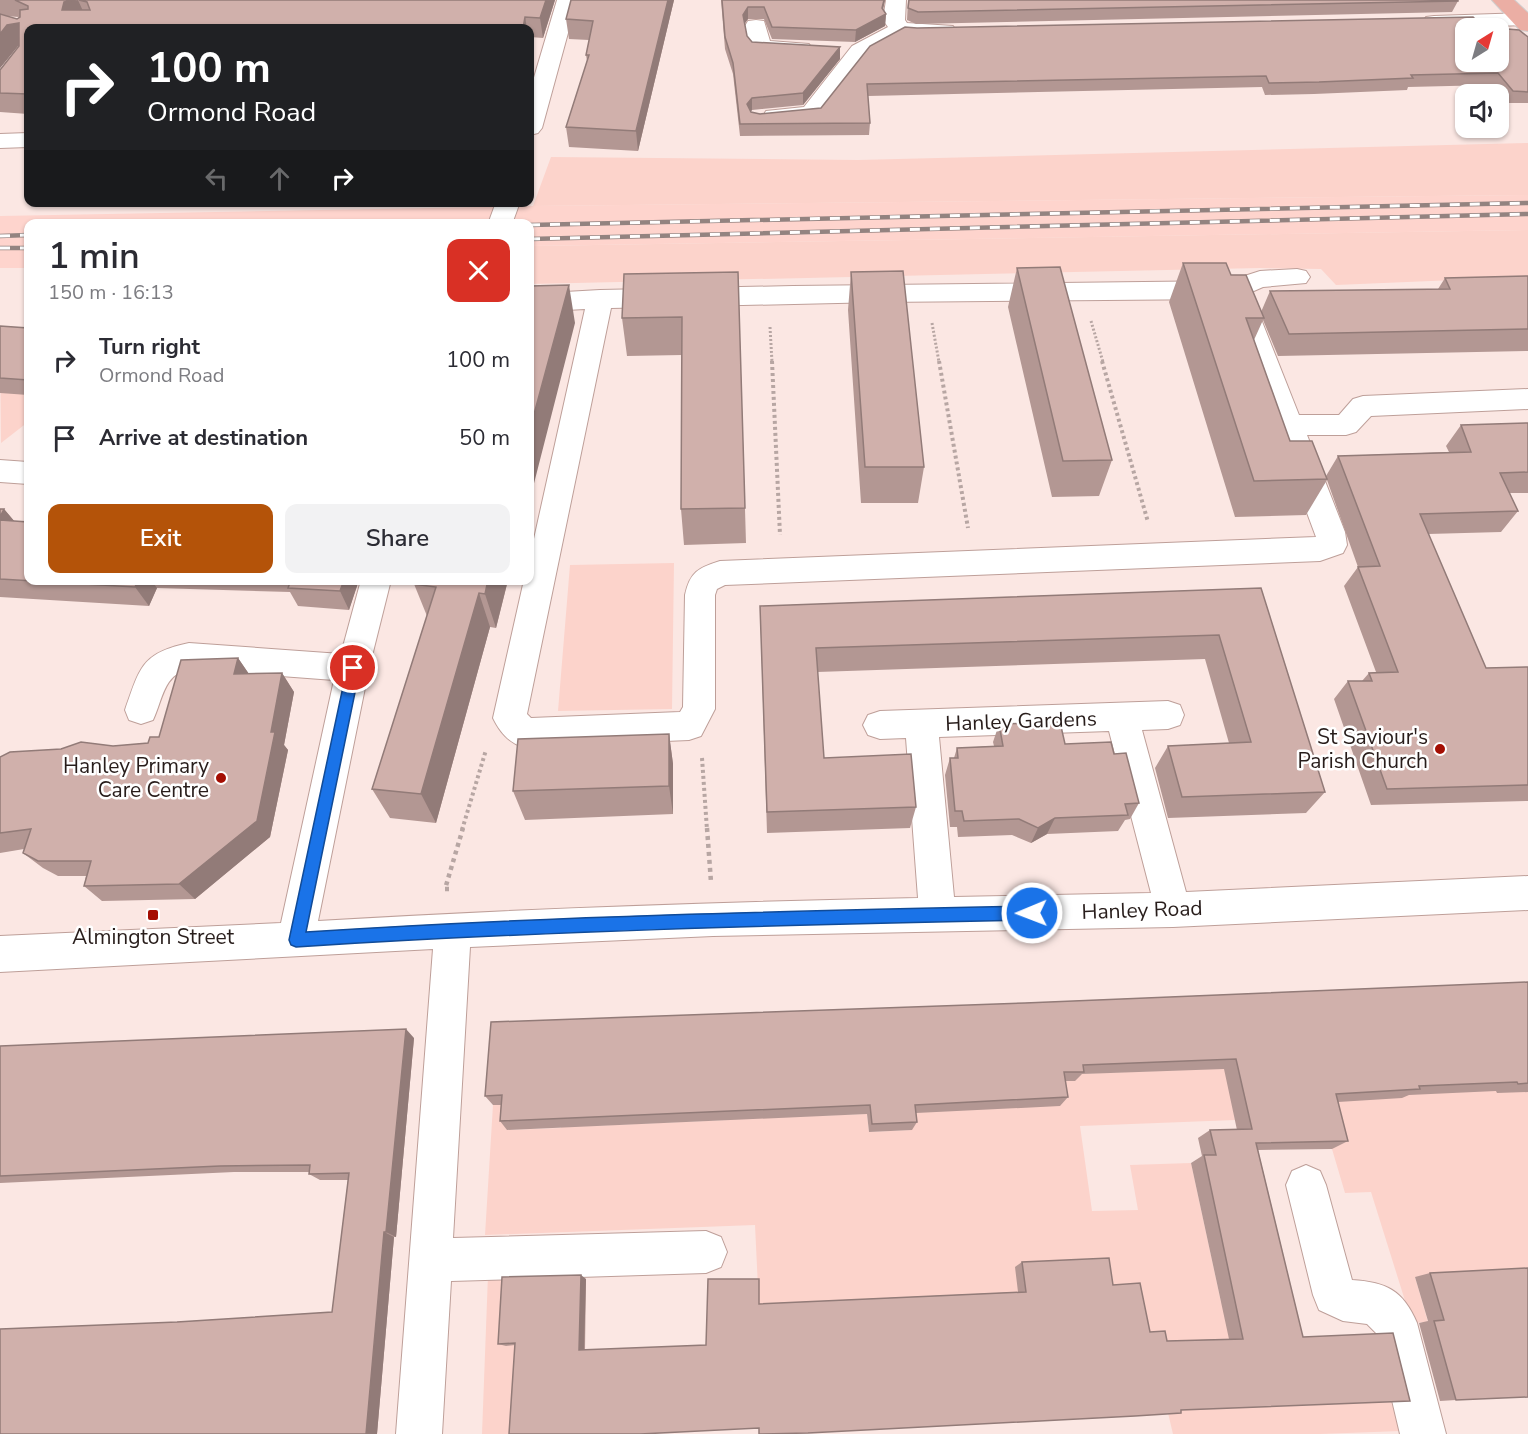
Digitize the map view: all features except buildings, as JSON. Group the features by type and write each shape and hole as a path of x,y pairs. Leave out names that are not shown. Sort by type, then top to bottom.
{"main road":[{"path":"1502,0 1526,21"}],"street":[{"path":"534,99 540,55 567,0"},
{"path":"896,0 894,20 900,29"},
{"path":"1408,23 1526,21"},
{"path":"756,26 760,47 860,51"},
{"path":"760,117 811,113 860,51 900,29 916,32 963,31"},
{"path":"0,141 24,140"},
{"path":"534,303 768,293 1232,290 1260,279 1297,277"},
{"path":"600,300 510,718 523,733 689,726 699,709 700,595 703,582 720,573 1320,549 1332,545 1330,532 1248,318 1232,290"},
{"path":"1288,425 1346,424 1363,406 1528,399"},
{"path":"0,471 24,473"},
{"path":"296,940 353,668 375,585"},
{"path":"141,710 156,672 162,664 172,659 189,656 353,668"},
{"name":"Hanley Gardens","path":"880,725 1168,715"},
{"name":"Hanley Gardens","path":"1122,718 1173,910"},
{"name":"Hanley Gardens","path":"921,724 938,915"},
{"name":"Hanley Road","path":"0,954 453,930 713,920 1173,910 1528,893"},
{"path":"419,1434 453,930"},
{"path":"1306,1185 1334,1295 1343,1301 1379,1304 1395,1323 1423,1434"},
{"path":"430,1260 706,1252"}],"path":[{"path":"1083,291 1158,556"},
{"path":"927,292 974,563"},
{"path":"768,293 782,571"},
{"path":"699,709 713,920"},
{"path":"456,888 445,889 488,746 510,718"}],"shaded area":[{"path":"1528,143 1528,195 534,206 551,157 858,160"},
{"path":"1528,195 1528,230 534,246 534,219 24,219 24,268 0,268 0,216 534,206"},
{"path":"1528,230 1528,277 1336,285 1321,269 1260,268 534,284 534,246"},
{"path":"0,337 24,339 24,425 1,443"},
{"path":"674,563 672,709 558,711 570,565"},
{"path":"1458,1065 1528,1092 1528,1272 1415,1277 1428,1322 1412,1323 1371,1192 1345,1193 1332,1149 1327,1071"},
{"path":"1288,1066 1232,1103 1235,1120 1080,1126 1092,1211 1138,1210 1130,1165 1191,1163 1221,1302 1256,1340 1183,1352 1018,1296 759,1308 755,1225 485,1235 493,1105 509,1104 508,1130 561,1128 563,1101 591,1126 728,1120 727,1094 757,1118 867,1114 869,1132 912,1130 908,1087 1056,1082 1074,1074"},
{"path":"510,1273 522,1345 517,1434 482,1434 488,1275"},
{"path":"1391,1402 1401,1431 1320,1434 1173,1434 1168,1413 1173,1410"}],"railway":[{"path":"534,225 1528,203"},
{"path":"534,239 1528,214"},
{"path":"0,236 24,235"},
{"path":"0,248 24,248"}],"place":[{"name":"St Saviour's Parish Church","path":"1440,749"},
{"name":"Hanley Primary Care Centre","path":"221,778"},
{"name":"Almington Street","path":"153,915"}],"route":[{"path":"353,668 296,940 453,930 713,920 1032,913"}]}
